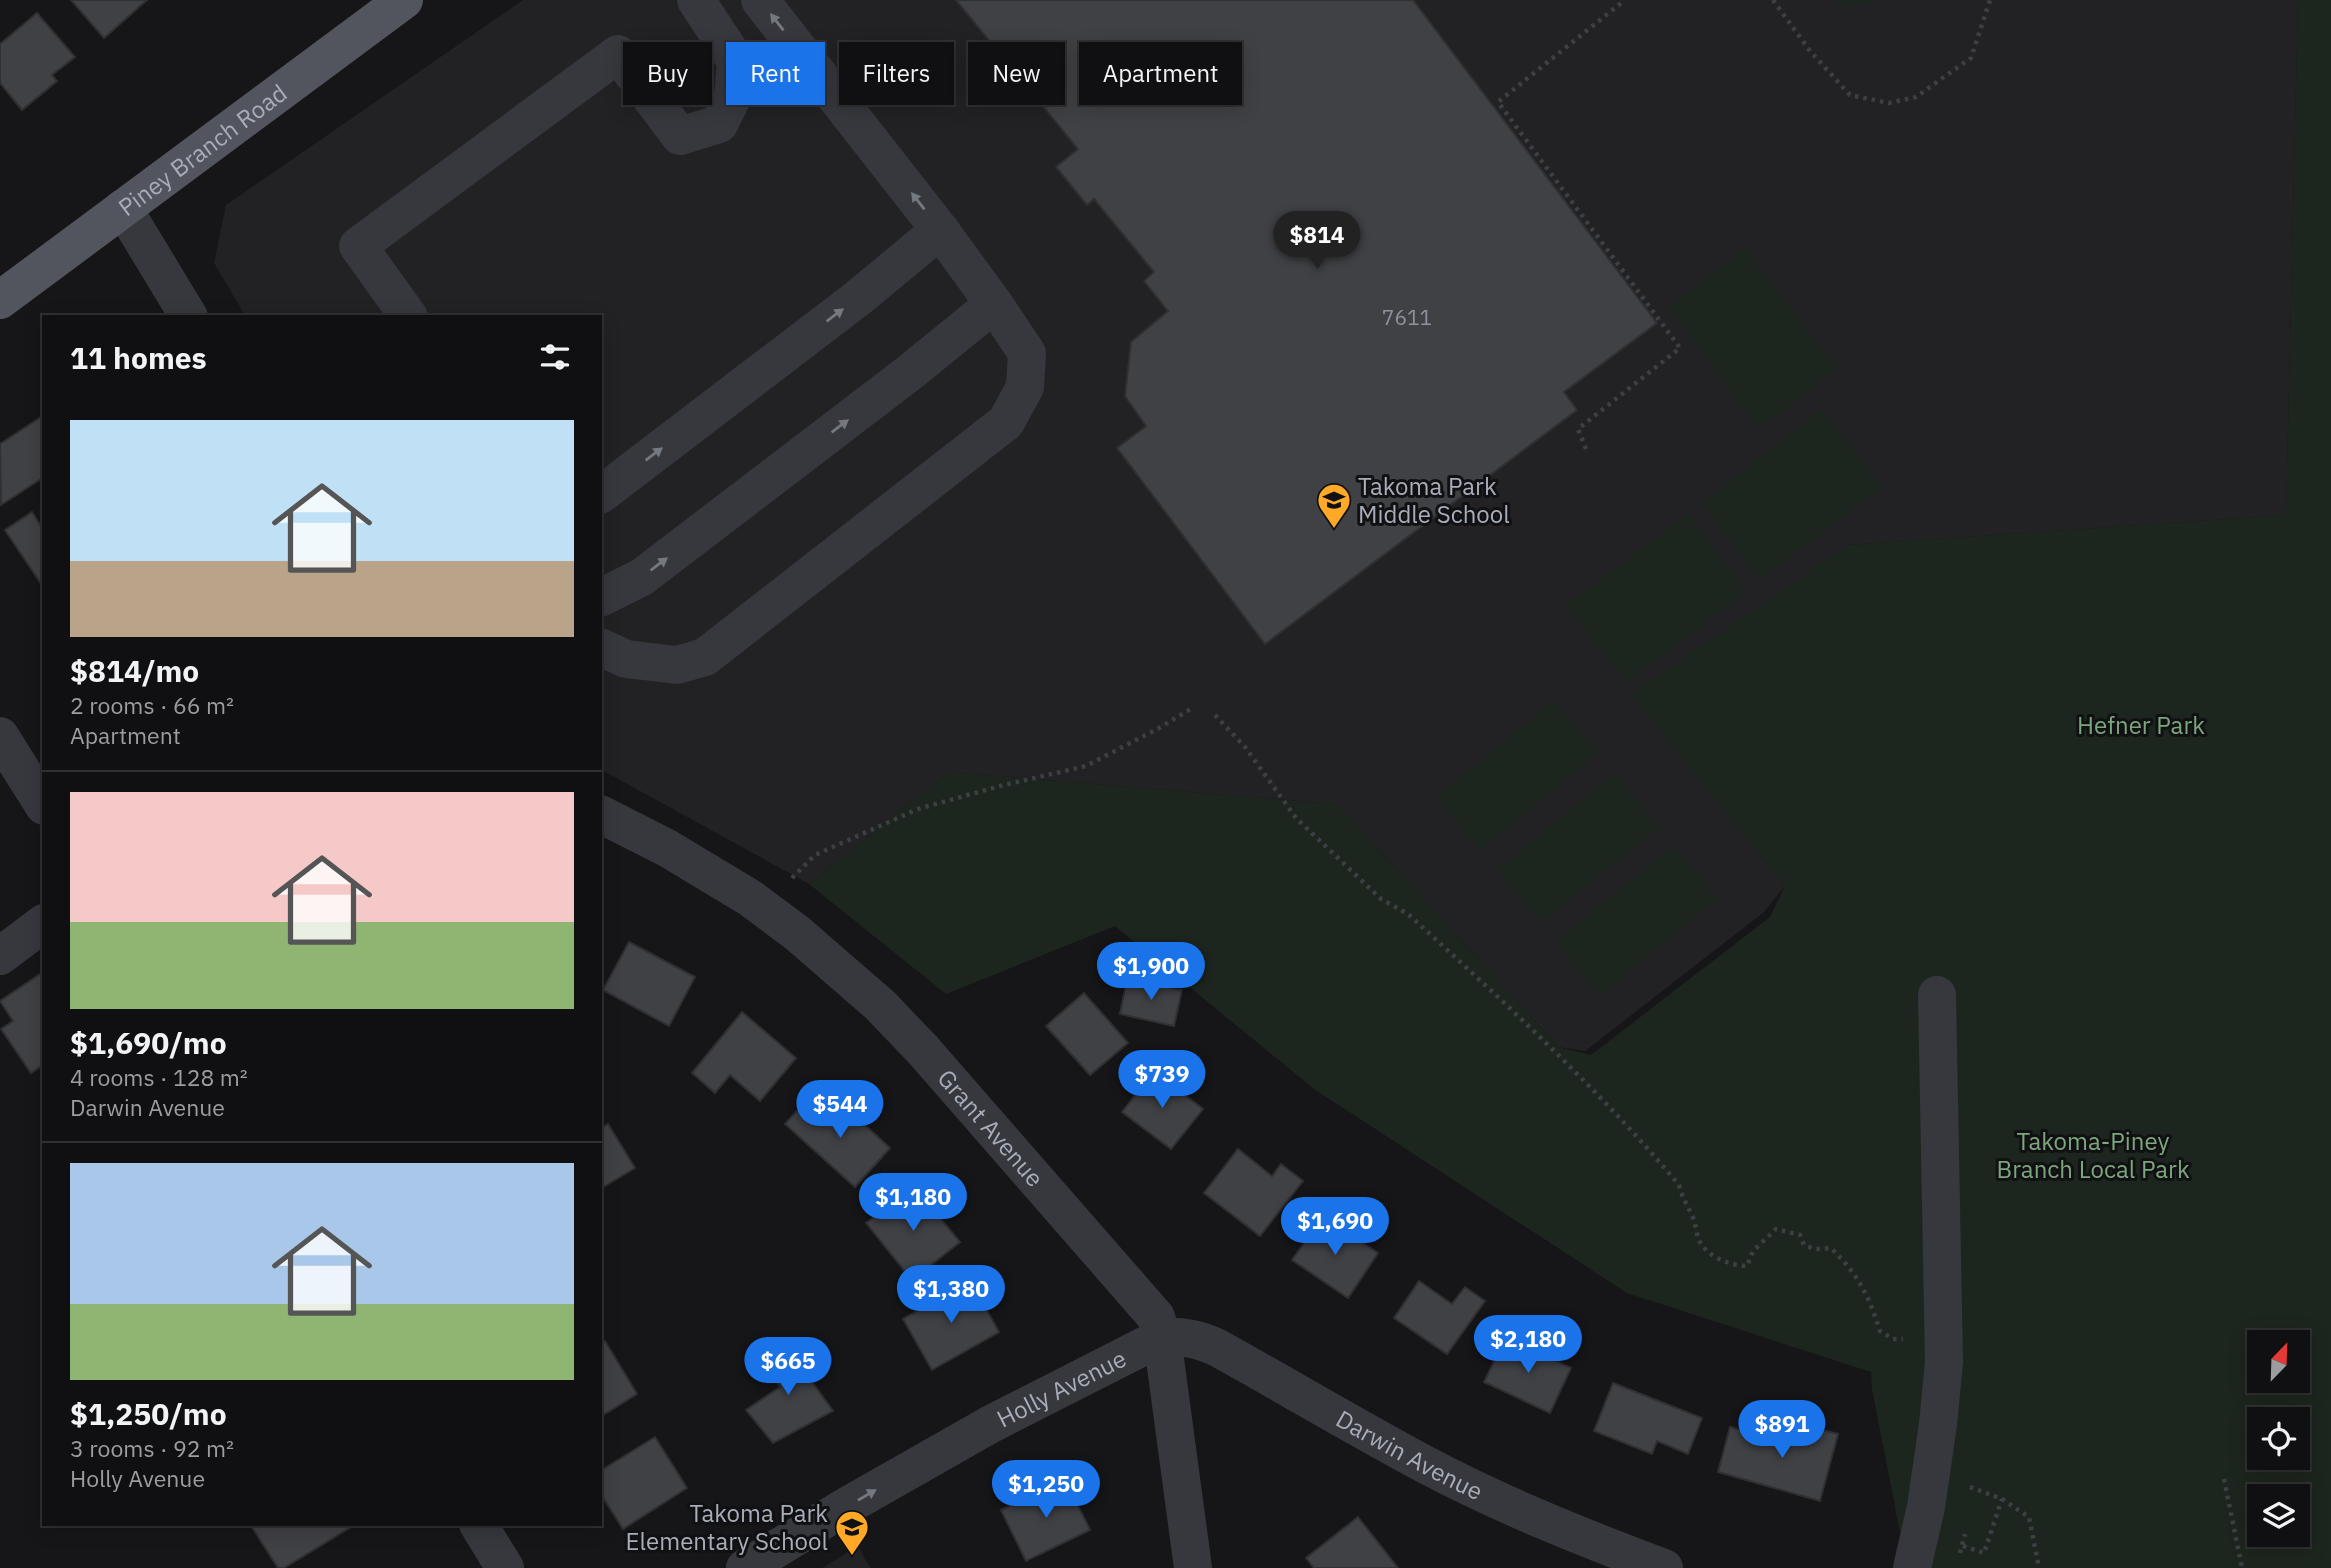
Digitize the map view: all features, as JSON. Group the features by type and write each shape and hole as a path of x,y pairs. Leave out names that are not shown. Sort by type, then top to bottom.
{"main road":[{"name":"Piney Branch Road","path":"0,300 404,0"}],"street":[{"path":"408,315 358,246 618,54 680,136 719,124 733,96 736,61 696,0"},
{"path":"602,648 626,659 677,665 705,657 1006,422 1025,387 1027,353 994,304 940,230 760,0"},
{"path":"123,208 188,315"},
{"path":"602,493 858,298 940,230"},
{"path":"602,597 642,578 909,373 994,304"},
{"path":"0,736 42,803"},
{"name":"Grant Avenue","path":"602,815 667,848 750,898 797,933 880,1005 923,1050 1156,1317 1162,1337 1193,1568"},
{"path":"0,956 42,924"},
{"path":"1912,1568 1926,1507 1944,1362 1937,995"},
{"name":"Holly Avenue","path":"770,1562 845,1507 991,1424 1162,1337"},
{"name":"Darwin Avenue","path":"1162,1337 1199,1339 1428,1466 1569,1531 1664,1568"},
{"path":"479,1526 505,1568"}],"path":[{"path":"1586,449 1578,429 1680,348 1498,102 1625,0"},
{"path":"1773,0 1810,51 1850,95 1888,103 1916,97 1971,58 1990,0"},
{"path":"787,884 815,855 918,809 1086,766 1194,707"},
{"path":"1216,715 1245,747 1296,818 1333,855 1381,899 1408,914 1595,1091 1679,1185 1682,1200 1692,1216 1701,1243 1713,1256 1733,1265 1747,1266 1753,1251 1776,1229 1800,1235 1804,1245 1815,1249 1832,1248 1854,1271 1870,1301 1880,1331 1893,1339 1943,1342"},
{"path":"2224,1479 2242,1568"},
{"path":"1970,1487 2002,1499 2029,1517 2039,1568"},
{"path":"1963,1546 1984,1553 2002,1499"}],"shaded area":[{"name":"Takoma Park Middle School","path":"523,0 2298,0 2286,515 1848,545 1632,694 1785,886 1764,912 1585,1051 1558,1047 1337,804 949,772 809,884 602,770 602,315 245,315 214,263 226,205"},
{"name":"Takoma Park Elementary School","path":"858,1546 870,1568 822,1568"}],"green space":[{"path":"1834,0 1881,0 1841,8"},
{"path":"2298,0 2331,0 2331,1568 1907,1568 1871,1372 1627,1293 1314,1089 1115,926 946,994 809,884 949,772 1337,804 1558,1047 1591,1055 1770,917 1785,886 1631,694 1848,545 2286,515"},
{"path":"1744,249 1837,368 1759,429 1669,307"},
{"path":"1821,410 1882,487 1759,580 1702,503"},
{"path":"1687,514 1746,591 1626,683 1566,605"},
{"path":"1553,701 1598,753 1480,850 1436,797"},
{"path":"1614,774 1659,826 1541,923 1497,870"},
{"path":"1674,845 1717,898 1600,995 1556,942"}],"building":[{"path":"71,0 147,0 104,38"},
{"name":"Takoma Park Middle School","path":"956,0 1413,0 1657,323 1564,392 1577,410 1265,644 1117,448 1146,426 1125,396 1131,342 1168,311 1144,281 1154,272 1094,199 1087,205 1056,167 1078,149 1042,105 1065,105 1065,42 990,42"},
{"path":"37,13 75,57 52,75 57,81 22,110 0,83 0,44"},
{"path":"42,416 42,478 1,505 0,444"},
{"path":"32,512 42,528 42,585 5,530"},
{"path":"629,942 695,977 669,1026 603,990"},
{"path":"40,974 42,976 42,1065 31,1073 1,1029 13,1021 0,1001"},
{"path":"1127,979 1182,990 1174,1026 1120,1014"},
{"path":"1084,993 1128,1043 1090,1075 1046,1026"},
{"path":"742,1012 796,1058 760,1101 730,1075 715,1093 692,1073"},
{"path":"1154,1071 1203,1109 1171,1149 1122,1112"},
{"path":"839,1101 890,1148 855,1187 785,1124 805,1102 824,1118"},
{"path":"608,1124 635,1168 602,1188 602,1128"},
{"path":"1238,1149 1272,1176 1281,1164 1303,1181 1260,1236 1204,1193"},
{"path":"914,1186 960,1242 912,1280 866,1223"},
{"path":"1323,1216 1378,1253 1348,1298 1292,1260"},
{"path":"971,1281 999,1332 932,1370 903,1319"},
{"path":"1419,1281 1452,1304 1465,1287 1485,1301 1447,1354 1394,1318"},
{"path":"1506,1337 1571,1368 1550,1413 1484,1382"},
{"path":"782,1340 833,1411 773,1443 746,1410 780,1387 762,1357"},
{"path":"605,1341 637,1394 602,1416 602,1343"},
{"path":"1613,1383 1702,1418 1688,1454 1657,1441 1652,1454 1594,1431"},
{"path":"1793,1422 1838,1434 1820,1501 1718,1472 1730,1427 1787,1443"},
{"path":"655,1437 687,1488 623,1529 602,1496 602,1470"},
{"path":"1065,1479 1090,1530 1026,1561 1001,1510"},
{"path":"1358,1517 1398,1568 1314,1568 1306,1558"},
{"path":"251,1526 353,1526 284,1568 278,1568"}],"place":[{"name":"Takoma Park Middle School","path":"1334,530"},
{"name":"Takoma Park Elementary School","path":"852,1557"}],"park label":[{"name":"Hefner Park","path":"2141,725"},
{"name":"Takoma-Piney Branch Local Park","path":"2093,1155"}]}
